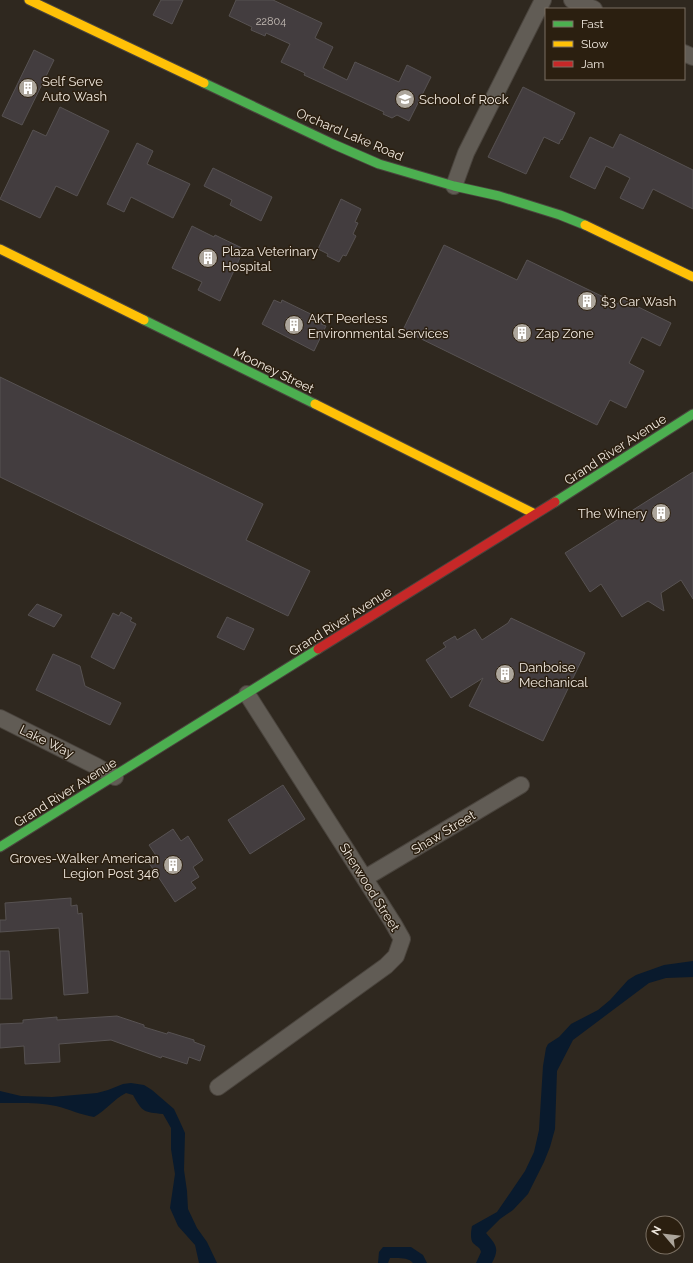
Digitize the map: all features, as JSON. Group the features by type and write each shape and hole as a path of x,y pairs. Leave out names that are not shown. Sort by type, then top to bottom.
{"main road":[{"name":"Orchard Lake Road","path":"29,0 46,4 333,144 379,164 454,186 499,196 560,214 693,277"},
{"name":"Mooney Street","path":"0,249 535,514"},
{"name":"Grand River Avenue","path":"0,847 619,462 693,414"}],"street":[{"path":"454,186 466,153 543,0"},
{"path":"572,0 592,8"},
{"name":"Sherwood Street","path":"218,1087 386,966 396,956 402,939 365,878 247,694"},
{"name":"Lake Way","path":"0,718 115,776"},
{"name":"Shaw Street","path":"365,878 521,785"}],"water":[{"path":"693,961 693,977 666,978 649,983 573,1040 557,1071 555,1129 544,1162 528,1194 513,1210 500,1219 486,1233 496,1247 496,1254 492,1263 476,1263 481,1252 472,1241 472,1226 497,1212 525,1171 534,1152 539,1130 543,1066 548,1044 559,1037 571,1024 598,1010 610,1000 628,980 636,975 664,965"},
{"path":"131,1083 144,1085 174,1109 185,1133 184,1170 188,1209 217,1263 199,1263 195,1245 178,1226 170,1208 175,1174 171,1149 171,1128 163,1114 148,1112 139,1105 133,1095 126,1093 94,1117 49,1105 0,1103 0,1091 21,1096 52,1097 97,1093 123,1084"},
{"path":"383,1247 411,1247 423,1255 427,1263 413,1263 406,1259 390,1258 388,1263 378,1263 379,1252"}],"building":[{"path":"161,0 183,0 172,24 153,15"},
{"path":"236,0 273,0 322,23 315,38 333,47 323,68 347,80 355,62 399,82 407,65 431,77 409,121 397,115 392,118 383,114 384,112 304,75 305,73 281,62 290,44 266,33 265,36 251,30 252,27 229,16"},
{"name":"Self Serve Auto Wash","path":"34,50 54,60 22,125 2,116"},
{"path":"523,87 575,113 559,144 544,137 526,174 488,157"},
{"path":"60,107 109,131 77,196 56,186 40,218 0,199 33,130 46,136"},
{"path":"620,134 693,170 693,209 653,189 643,209 620,198 630,178 606,166 595,189 570,177 590,137 613,148"},
{"path":"137,143 153,151 147,164 190,184 173,218 131,197 124,212 107,204"},
{"path":"213,168 272,197 261,221 230,205 232,200 204,186"},
{"path":"341,199 361,209 355,222 358,223 353,234 356,236 346,256 343,255 339,262 327,256 328,254 318,249"},
{"name":"Plaza Veterinary Hospital","path":"192,226 244,249 220,301 198,290 202,282 172,268"},
{"name":"Zap Zone","path":"444,245 517,280 527,260 618,304 620,298 671,323 660,346 642,337 629,363 644,371 626,408 610,400 597,425 403,330"},
{"name":"AKT Peerless Environmental Services","path":"274,300 281,303 282,300 323,320 321,324 326,326 314,351 262,324"},
{"path":"0,377 263,504 246,540 310,571 288,616 0,477"},
{"name":"The Winery","path":"693,472 693,599 681,580 661,593 664,611 648,601 622,617 601,584 590,592 565,553"},
{"path":"37,604 62,615 54,627 28,615"},
{"path":"121,612 132,618 130,621 136,624 114,669 91,657 113,613 119,616"},
{"path":"227,617 254,629 244,650 217,637"},
{"name":"Danboise Mechanical","path":"511,618 585,653 543,741 469,706 483,678 451,698 426,660 446,647 443,643 455,636 457,640 475,629 482,640 508,623"},
{"path":"53,654 80,666 85,686 121,703 110,725 36,690"},
{"path":"283,785 305,819 250,854 228,820"},
{"name":"Groves-Walker American Legion Post 346","path":"173,829 181,841 188,836 203,860 193,867 199,877 191,882 196,888 175,902 149,863 157,857 149,845"},
{"path":"71,898 71,906 77,905 78,914 82,913 88,993 64,995 59,928 0,932 0,920 6,920 5,903"},
{"path":"0,951 9,951 12,999 0,999"},
{"path":"117,1016 144,1025 144,1027 167,1034 168,1032 194,1040 194,1042 205,1046 200,1061 189,1057 187,1064 162,1056 161,1058 111,1040 59,1044 60,1062 25,1064 24,1046 0,1048 0,1024 23,1023 23,1020 57,1017 57,1020"}],"traffic: fast":[{"path":"204,83 379,164 454,186 499,196 560,215 585,225"},
{"path":"144,320 315,404"},
{"path":"555,502 693,414"},
{"path":"0,847 318,649"}],"traffic: slow":[{"path":"29,0 204,83"},
{"path":"585,225 693,277"},
{"path":"0,249 144,320"},
{"path":"315,404 535,514"}],"traffic: jam":[{"path":"318,649 555,502"}],"place":[{"name":"Self Serve Auto Wash","path":"28,88"},
{"name":"School of Rock","path":"405,99"},
{"name":"Plaza Veterinary Hospital","path":"208,258"},
{"name":"$3 Car Wash","path":"587,301"},
{"name":"AKT Peerless Environmental Services","path":"294,325"},
{"name":"Zap Zone","path":"522,333"},
{"name":"The Winery","path":"661,513"},
{"name":"Danboise Mechanical","path":"505,674"},
{"name":"Groves-Walker American Legion Post 346","path":"173,865"}]}
